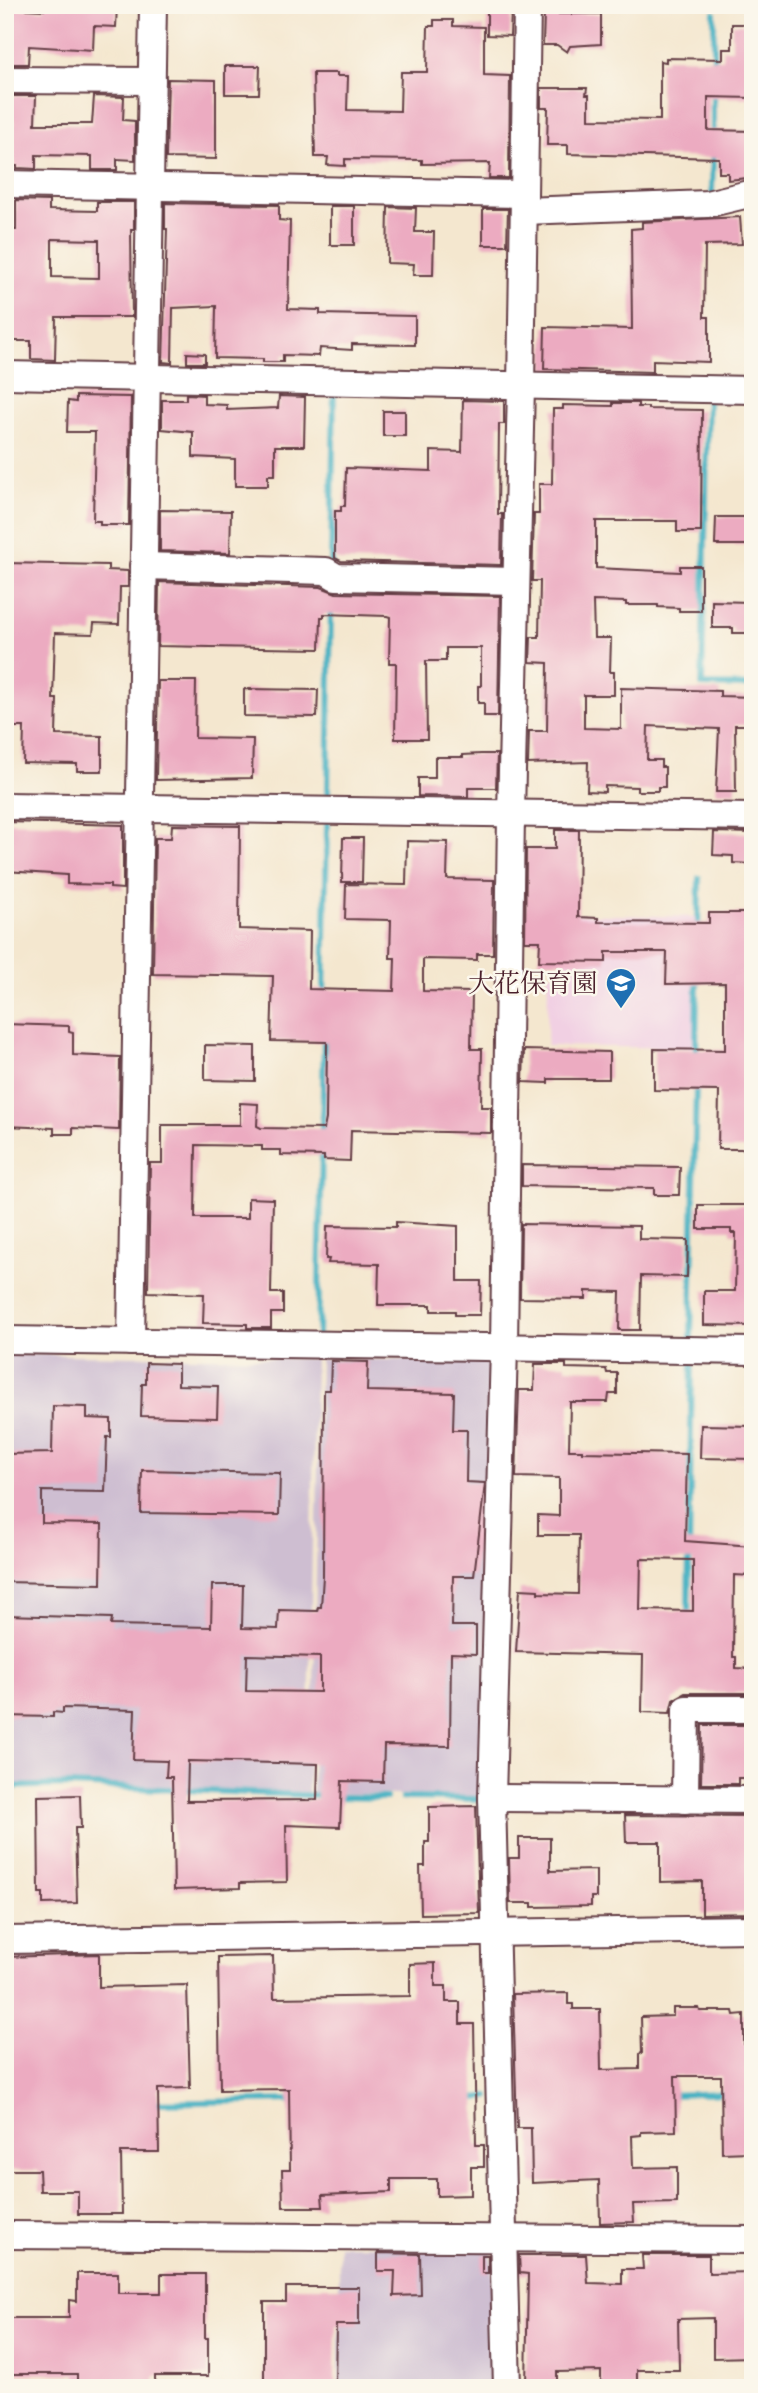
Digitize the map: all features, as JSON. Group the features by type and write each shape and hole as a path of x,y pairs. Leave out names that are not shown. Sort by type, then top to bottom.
{"street":[{"path":"131,1342 153,5"},
{"path":"507,2388 492,1798 504,1348 511,813 527,5"},
{"path":"5,80 152,81"},
{"path":"5,184 524,202 707,204 753,193"},
{"path":"5,375 753,390"},
{"path":"143,566 326,571 336,577 516,581"},
{"path":"5,806 753,817"},
{"path":"5,1340 753,1351"},
{"path":"685,1800 686,1709 753,1709"},
{"path":"492,1798 753,1800"},
{"path":"5,1940 753,1929"},
{"path":"5,2235 753,2240"}],"shaded area":[{"name":"大花保育園","path":"566,914 696,917 694,1048 547,1046 548,974 565,974"},
{"path":"5,1354 315,1359 308,1793 67,1783 5,1786"},
{"path":"320,1359 497,1361 485,1797 312,1793"},
{"path":"339,2245 491,2246 498,2388 339,2388"}],"building":[{"path":"45,5 117,5 116,27 94,26 93,50 29,46 28,64 5,64 6,8 44,10"},
{"path":"487,11 511,11 510,36 487,35"},
{"path":"544,14 601,14 601,44 570,46 567,52 557,45 543,45"},
{"path":"434,20 453,20 453,26 484,27 484,75 510,76 509,178 489,178 490,163 422,164 422,160 345,159 345,166 327,165 328,157 315,157 313,73 348,76 347,110 400,111 401,72 427,72 428,26 434,26"},
{"path":"732,24 753,24 753,98 708,97 708,130 753,131 753,171 747,171 747,178 728,180 728,173 719,173 719,158 568,154 568,145 547,145 548,108 541,108 541,88 587,88 589,119 660,120 660,61 666,62 666,58 723,59 723,49 732,49"},
{"path":"225,66 260,66 259,94 225,94"},
{"path":"168,79 216,80 216,159 166,158"},
{"path":"5,96 36,96 35,124 92,124 94,96 124,97 123,120 135,121 135,160 117,159 117,170 92,170 92,156 36,155 36,169 17,168 14,166 14,120 5,119"},
{"path":"16,200 49,201 49,210 97,211 97,202 134,202 134,229 131,229 132,317 56,317 55,360 31,359 31,341 5,341 5,230 16,230","holes":["52,239 99,240 99,278 52,277"]},
{"path":"165,203 279,205 279,220 290,221 288,309 320,310 320,314 415,316 415,345 352,344 352,350 320,348 319,356 283,355 283,362 215,358 216,306 173,308 172,363 163,362 167,229"},
{"path":"330,206 354,206 354,245 330,245"},
{"path":"388,207 416,208 415,232 434,232 433,275 413,275 414,264 387,263"},
{"path":"483,209 508,209 507,245 483,245"},
{"path":"740,217 742,244 705,245 704,317 709,317 709,362 653,360 653,372 544,369 545,327 632,329 631,229 642,228 642,222"},
{"path":"187,353 205,354 205,363 187,363"},
{"path":"186,394 204,395 204,404 227,405 227,410 278,408 279,396 305,397 304,446 275,446 275,475 268,475 268,486 235,486 235,459 193,457 193,432 162,429 162,400 186,400"},
{"path":"76,396 131,397 129,525 100,525 100,521 93,521 95,432 67,432 68,401 76,402"},
{"path":"463,400 504,401 504,424 499,424 498,514 502,514 501,565 341,561 335,558 335,511 341,511 341,506 345,506 346,468 431,471 431,451 462,452"},
{"path":"613,403 638,403 638,407 648,409 702,410 701,532 677,532 677,521 596,521 596,568 680,572 680,566 701,566 701,611 593,601 594,638 611,638 610,672 614,672 614,695 584,695 584,728 621,729 621,688 720,691 720,696 753,697 753,725 735,725 736,792 716,792 719,729 648,726 647,760 661,760 661,767 665,767 665,787 658,787 658,791 605,786 605,792 587,791 588,762 528,764 529,731 547,731 548,663 530,662 531,637 539,637 540,581 532,581 534,514 539,514 539,484 552,484 553,409 563,409 563,405 613,406"},
{"path":"383,411 405,411 405,436 383,436"},
{"path":"160,510 231,511 230,553 160,551"},
{"path":"716,517 753,517 753,545 715,545"},
{"path":"5,563 108,565 108,570 128,571 128,587 120,587 119,624 94,623 93,634 55,633 53,699 57,699 56,735 102,736 102,771 77,771 77,764 23,763 24,727 5,727"},
{"path":"159,582 321,587 336,593 500,596 498,716 484,716 484,703 478,703 481,648 446,648 446,661 426,661 427,739 395,739 396,663 389,663 390,617 387,616 324,614 324,617 321,617 320,649 158,646"},
{"path":"712,601 753,604 753,633 733,633 733,628 712,628"},
{"path":"158,681 196,681 195,738 253,739 252,778 156,780"},
{"path":"244,689 318,690 317,717 244,716"},
{"path":"497,754 496,788 468,788 468,797 418,796 418,778 435,778 435,757"},
{"path":"7,822 123,825 123,889 110,888 110,885 67,884 67,875 5,871"},
{"path":"172,825 240,826 239,929 310,931 309,989 394,991 395,958 390,958 391,920 345,919 346,884 406,885 407,841 448,842 447,879 494,880 493,954 477,954 477,960 423,959 423,991 472,992 471,1049 482,1049 481,1107 491,1107 491,1133 351,1130 350,1161 324,1160 324,1156 281,1155 281,1150 262,1150 262,1146 196,1145 195,1218 248,1218 248,1198 273,1199 271,1293 283,1293 283,1313 271,1313 271,1328 247,1328 247,1324 203,1323 204,1294 148,1292 150,1163 162,1163 162,1125 240,1125 240,1103 258,1104 257,1126 261,1128 324,1129 326,1119 327,1042 271,1041 273,976 153,974 155,838 171,838"},
{"path":"555,830 579,830 578,917 598,918 598,922 709,923 709,913 753,913 753,1149 718,1149 719,1091 654,1090 654,1049 725,1050 725,983 666,984 667,952 606,952 606,962 539,961 540,941 525,941 526,849 555,849"},
{"path":"714,832 753,833 753,864 733,863 733,856 713,855"},
{"path":"343,838 363,838 362,882 342,882"},
{"path":"5,1024 69,1026 69,1032 73,1033 73,1055 120,1057 119,1130 73,1128 73,1134 54,1134 54,1128 5,1126"},
{"path":"205,1045 255,1046 255,1081 205,1080"},
{"path":"524,1050 609,1052 609,1079 548,1079 548,1083 523,1082"},
{"path":"522,1165 680,1167 679,1195 654,1195 654,1188 522,1186"},
{"path":"698,1205 753,1205 753,1326 704,1325 704,1291 735,1291 736,1233 731,1233 731,1229 698,1229"},
{"path":"396,1222 458,1226 458,1281 481,1281 480,1315 431,1311 431,1305 378,1305 379,1264 328,1263 327,1226 396,1227"},
{"path":"521,1224 639,1226 639,1239 688,1240 687,1277 641,1276 640,1330 619,1330 620,1292 586,1291 586,1299 520,1298"},
{"path":"331,1361 368,1362 367,1391 454,1393 453,1430 467,1430 466,1482 485,1483 474,1576 453,1576 452,1626 476,1626 476,1654 451,1653 450,1746 384,1745 383,1782 342,1781 340,1827 286,1825 287,1882 240,1883 240,1888 174,1890 172,1777 166,1777 167,1761 133,1760 135,1710 63,1708 63,1713 53,1712 53,1717 5,1716 5,1615 112,1618 111,1625 211,1627 212,1585 243,1585 242,1628 278,1629 279,1610 317,1611 318,1607 321,1607 323,1576 324,1390 330,1390","holes":["247,1655 320,1657 320,1692 246,1691","188,1761 318,1764 317,1800 187,1801"]},
{"path":"146,1363 178,1364 178,1385 218,1386 217,1418 141,1416"},
{"path":"535,1364 566,1364 566,1368 606,1369 607,1373 617,1373 617,1394 609,1394 608,1402 570,1402 569,1450 687,1454 685,1541 753,1546 753,1576 734,1575 733,1657 736,1657 736,1668 753,1669 753,1693 685,1693 673,1700 670,1713 642,1712 643,1655 516,1652 520,1589 538,1590 538,1593 578,1594 579,1535 538,1535 538,1515 559,1516 559,1478 516,1477 519,1390 534,1390","holes":["641,1559 693,1560 693,1611 640,1610"]},
{"path":"53,1406 87,1407 87,1418 111,1419 111,1437 107,1437 105,1492 42,1491 42,1523 102,1524 101,1584 5,1582 5,1454 52,1453"},
{"path":"701,1425 753,1426 753,1459 700,1458"},
{"path":"142,1470 280,1473 279,1515 141,1513"},
{"path":"702,1725 753,1725 753,1778 738,1778 738,1784 701,1784"},
{"path":"80,1795 81,1828 75,1828 77,1903 43,1904 43,1893 39,1893 38,1796"},
{"path":"476,1806 479,1913 421,1914 420,1866 425,1866 425,1842 429,1842 429,1807"},
{"path":"625,1815 753,1816 753,1913 702,1914 702,1881 660,1882 660,1842 626,1842"},
{"path":"519,1838 550,1838 550,1871 596,1870 596,1897 591,1897 591,1906 532,1907 532,1903 510,1903 509,1858 519,1858"},
{"path":"99,1954 99,1987 187,1985 190,2088 158,2089 159,2152 121,2152 122,2214 78,2214 78,2191 40,2191 39,2170 5,2170 5,1957"},
{"path":"273,1956 274,1998 410,1996 410,1964 435,1963 435,1986 446,1986 446,2002 460,2002 460,2024 474,2024 476,2145 484,2145 484,2167 471,2167 471,2195 437,2196 437,2179 391,2179 391,2192 322,2195 323,2207 283,2207 282,2170 290,2170 289,2089 220,2090 218,1957"},
{"path":"568,1993 568,2004 573,2004 573,2009 600,2009 601,2070 639,2069 639,2054 642,2053 641,2017 673,2016 673,2008 699,2008 700,2011 733,2011 734,2015 744,2014 744,2044 752,2044 753,2149 749,2149 749,2152 722,2153 721,2076 675,2076 676,2131 641,2132 641,2135 632,2136 633,2168 677,2167 677,2203 633,2204 634,2222 600,2223 599,2180 532,2183 531,2128 517,2128 513,1994"},
{"path":"378,2253 420,2254 421,2295 394,2296 395,2271 378,2271"},
{"path":"482,2255 488,2255 488,2273 482,2273"},
{"path":"519,2255 586,2255 588,2283 622,2284 622,2269 643,2269 642,2255 709,2255 709,2273 753,2272 753,2357 713,2358 713,2318 678,2319 679,2370 637,2370 637,2388 601,2388 601,2371 557,2372 557,2386 526,2387 528,2274 520,2273"},
{"path":"77,2273 118,2273 118,2293 161,2293 161,2274 205,2274 208,2376 155,2376 155,2388 77,2388 77,2374 5,2374 5,2318 69,2318 69,2300 77,2301"},
{"path":"286,2287 359,2287 359,2325 336,2325 335,2388 264,2388 264,2302 286,2302"}],"waterway":[{"path":"714,13 714,65"},
{"path":"713,90 713,135"},
{"path":"712,193 713,150"},
{"path":"331,567 334,390"},
{"path":"708,396 702,685 753,686"},
{"path":"328,795 331,607"},
{"path":"324,997 327,824"},
{"path":"698,928 699,878"},
{"path":"696,1058 697,978"},
{"path":"322,1137 324,1036"},
{"path":"691,1338 696,1083"},
{"path":"318,1335 322,1148"},
{"path":"688,1618 692,1361"},
{"path":"5,1787 68,1785 324,1796"},
{"path":"335,1797 386,1798"},
{"path":"403,1798 482,1799"},
{"path":"667,2095 726,2093"},
{"path":"468,2098 488,2097"},
{"path":"150,2103 297,2100"}],"place":[{"name":"大花保育園","path":"621,1010"}]}
